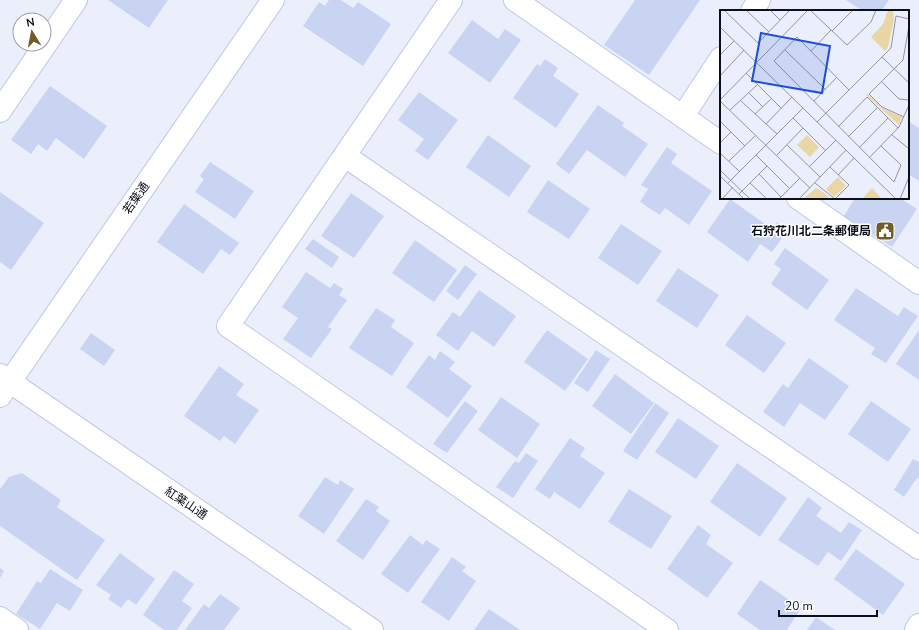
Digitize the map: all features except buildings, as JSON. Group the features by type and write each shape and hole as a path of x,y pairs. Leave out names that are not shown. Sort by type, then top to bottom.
{"street":[{"path":"0,111 76,0"},
{"name":"若葉通","path":"3,384 273,0"},
{"path":"452,0 228,326 667,630"},
{"path":"515,0 720,142"},
{"path":"753,10 759,0"},
{"path":"683,116 720,60"},
{"path":"344,156 919,548"},
{"path":"799,199 919,283"},
{"name":"紅葉山通","path":"3,384 372,630"},
{"path":"0,618 17,630"},
{"path":"916,630 919,625"}],"place":[{"name":"石狩花川北二条郵便局","path":"885,231"}]}
